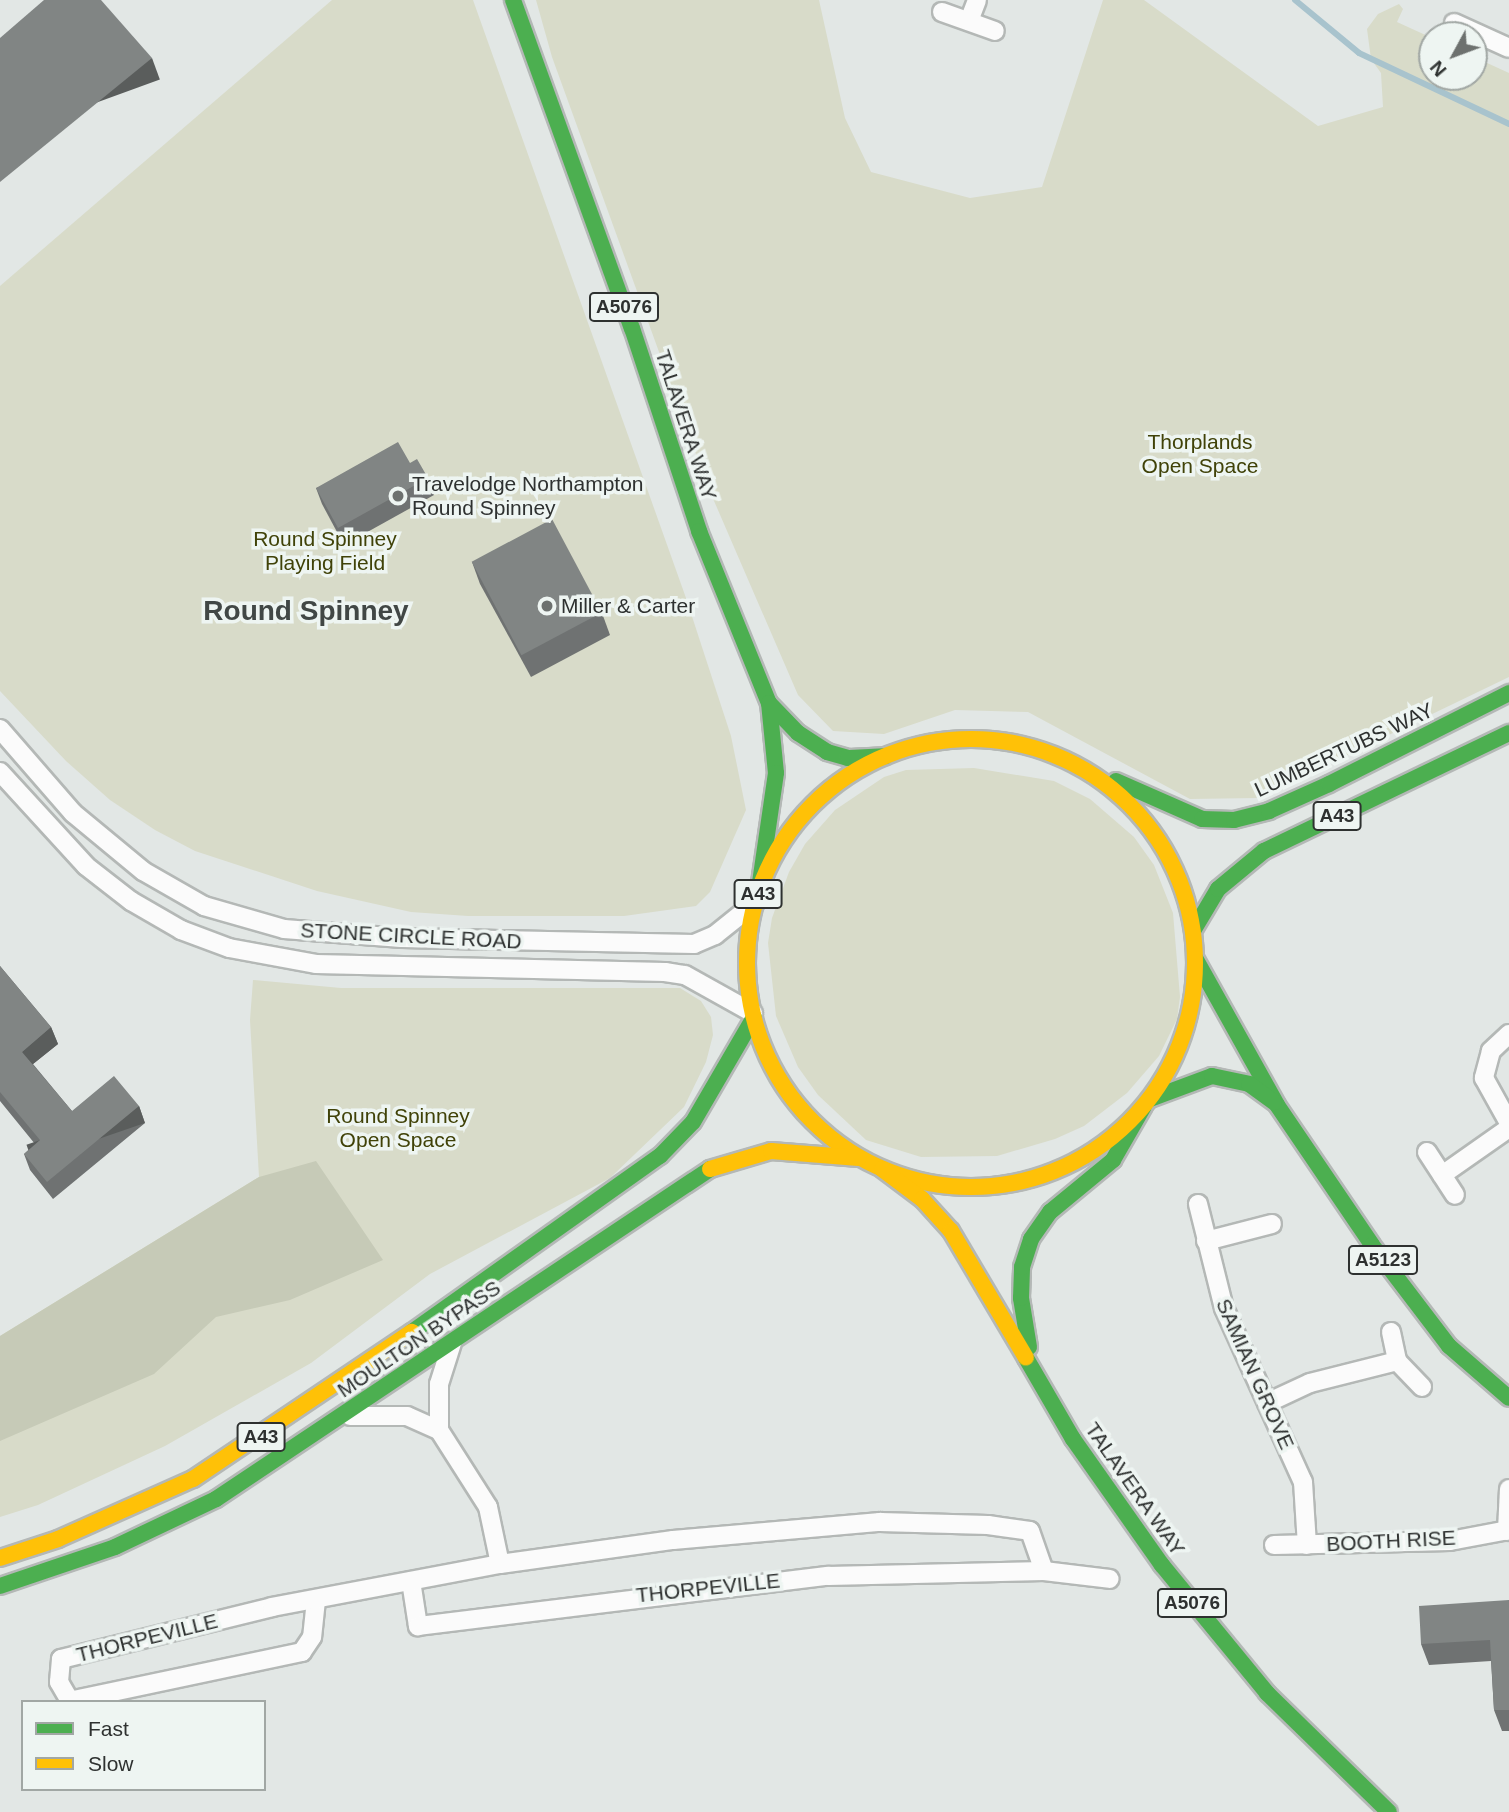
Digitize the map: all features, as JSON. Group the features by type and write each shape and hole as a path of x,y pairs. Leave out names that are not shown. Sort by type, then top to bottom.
{"main road":[{"name":"TALAVERA WAY","path":"513,0 632,328 699,531 768,703 776,773 757,896"},
{"name":"LUMBERTUBS WAY","path":"1075,765 1202,818 1234,820 1269,811 1317,789 1509,693"},
{"name":"TALAVERA WAY","path":"768,703 798,733 827,752 848,758 885,756"},
{"name":"A43","path":"1193,931 1218,889 1264,851 1509,733"},
{"name":"A43","path":"981,739 1029,747 1075,765 1110,788 1159,843 1183,890 1193,931 1195,958 1184,1032 1147,1102 1090,1153 1024,1181 952,1186 882,1169 861,1158 831,1138 797,1103 765,1051 753,1015 747,958 757,896 772,860 808,809 831,788 885,756 932,742 981,739"},
{"name":"A5123","path":"1195,958 1277,1105 1423,1314 1465,1362 1509,1398"},
{"name":"MOULTON BYPASS","path":"0,1558 70,1534 193,1479 257,1440 618,1188 660,1156 693,1122 753,1015"},
{"name":"A5123","path":"1147,1102 1191,1081 1233,1077 1277,1105"},
{"name":"TALAVERA WAY","path":"1032,1364 1021,1298 1021,1267 1031,1239 1050,1212 1113,1160 1147,1102"},
{"name":"MOULTON BYPASS","path":"0,1586 115,1547 216,1499 452,1343 698,1174 734,1159 771,1151 861,1158"},
{"name":"TALAVERA WAY","path":"882,1169 922,1199 951,1231 1081,1450 1197,1609 1266,1693 1389,1812"}],"street":[{"path":"970,21 977,0"},
{"path":"942,12 995,31"},
{"path":"1488,38 1509,48"},
{"name":"STONE CIRCLE ROAD","path":"0,729 73,813 143,872 204,906 284,929 401,938 694,944 715,935 757,896"},
{"name":"STONE CIRCLE ROAD","path":"0,772 86,866 131,901 181,930 229,948 340,966 665,972 685,975 753,1015"},
{"path":"1442,1175 1509,1126 1484,1078 1491,1051 1509,1034"},
{"path":"1427,1152 1455,1195"},
{"name":"SAMIAN GROVE","path":"1198,1204 1224,1308 1303,1482 1307,1545"},
{"path":"1206,1241 1272,1224"},
{"path":"1391,1332 1397,1361 1422,1387"},
{"path":"452,1343 439,1384 439,1430 488,1507 500,1564"},
{"path":"1267,1403 1310,1383 1397,1361"},
{"path":"340,1418 374,1413 407,1416 439,1430"},
{"name":"BOOTH RISE","path":"1274,1545 1450,1541 1508,1530 1509,1489"},
{"name":"THORPEVILLE","path":"68,1700 59,1682 61,1660 316,1600 411,1581 500,1564 687,1538 880,1522 1030,1531 1044,1571"},
{"name":"THORPEVILLE","path":"411,1581 418,1626 828,1576 1044,1571 1110,1579"},
{"name":"THORPEVILLE","path":"74,1700 302,1651 312,1637 316,1600"}],"green space":[{"name":"Round Spinney Playing Field","path":"332,0 473,0 686,598 731,736 746,810 710,892 696,906 624,916 468,916 411,912 317,891 195,851 155,830 110,800 66,761 0,691 0,286"},
{"name":"Thorplands Open Space","path":"536,0 819,0 845,118 871,172 970,198 1042,187 1103,0 1144,0 1318,126 1383,107 1381,73 1371,59 1367,29 1378,14 1399,4 1403,9 1397,22 1418,32 1418,91 1488,91 1488,63 1509,73 1509,677 1258,798 1190,799 1028,712 955,710 884,734 833,731 798,695 708,487 552,57"},
{"path":"974,768 1054,781 1090,799 1134,837 1154,865 1173,913 1180,997 1177,1019 1159,1056 1127,1093 1084,1126 1055,1139 997,1156 921,1157 866,1140 818,1095 798,1067 776,1016 768,943 772,918 789,872 805,844 835,810 884,777 906,770"},
{"name":"Round Spinney Open Space","path":"253,980 341,988 680,988 701,1001 711,1017 713,1035 706,1062 684,1107 610,1178 430,1274 311,1363 165,1446 38,1505 0,1517 0,1336 259,1177 250,1020"},
{"path":"316,1161 383,1260 290,1300 216,1317 154,1374 0,1441 0,1336 259,1177"}],"building":[{"path":"44,0 101,0 152,58 0,182 0,38"},
{"path":"398,442 410,463 417,459 428,478 338,528 316,488"},
{"path":"552,519 602,613 521,655 472,562"},
{"path":"0,966 51,1027 22,1052 72,1111 114,1076 139,1106 47,1182 24,1154 40,1140 0,1092"},
{"path":"1509,1600 1509,1710 1494,1710 1490,1640 1421,1644 1419,1606"}],"waterway":[{"path":"1295,0 1359,53 1509,124"}],"traffic: fast":[{"path":"513,0 632,328 699,531 769,703 776,773 759,889"},
{"path":"1116,781 1202,819 1234,820 1269,811 1329,784 1509,693"},
{"path":"769,703 798,733 827,752 848,758 885,756"},
{"path":"1193,931 1218,889 1264,851 1509,733"},
{"path":"1195,958 1277,1105 1372,1245 1449,1346 1509,1398"},
{"path":"412,1332 660,1156 693,1122 754,1017"},
{"path":"1150,1099 1212,1076 1249,1084 1274,1102"},
{"path":"1029,1347 1021,1298 1022,1267 1031,1239 1050,1212 1113,1160 1144,1106"},
{"path":"0,1586 115,1547 216,1499 710,1169"},
{"path":"1026,1358 1073,1439 1162,1565 1267,1693 1389,1812"}],"traffic: slow":[{"path":"971,739 1015,744 1057,756 1095,777 1129,805 1157,839 1178,877 1190,919 1195,963 1190,1007 1178,1049 1157,1087 1129,1121 1095,1149 1057,1170 1015,1182 971,1187 927,1182 885,1170 847,1149 813,1121 785,1087 764,1049 752,1007 747,963 752,919 764,877 785,839 813,805 847,777 885,756 927,744 971,739"},
{"path":"710,1169 771,1151 859,1158"},
{"path":"882,1169 922,1199 951,1231 1026,1358"},
{"path":"0,1558 58,1539 193,1479 412,1332"}],"place":[{"name":"Travelodge Northampton Round Spinney","path":"398,496"},
{"name":"Miller & Carter","path":"547,606"}],"district":[{"name":"Round Spinney","path":"306,611"}]}
